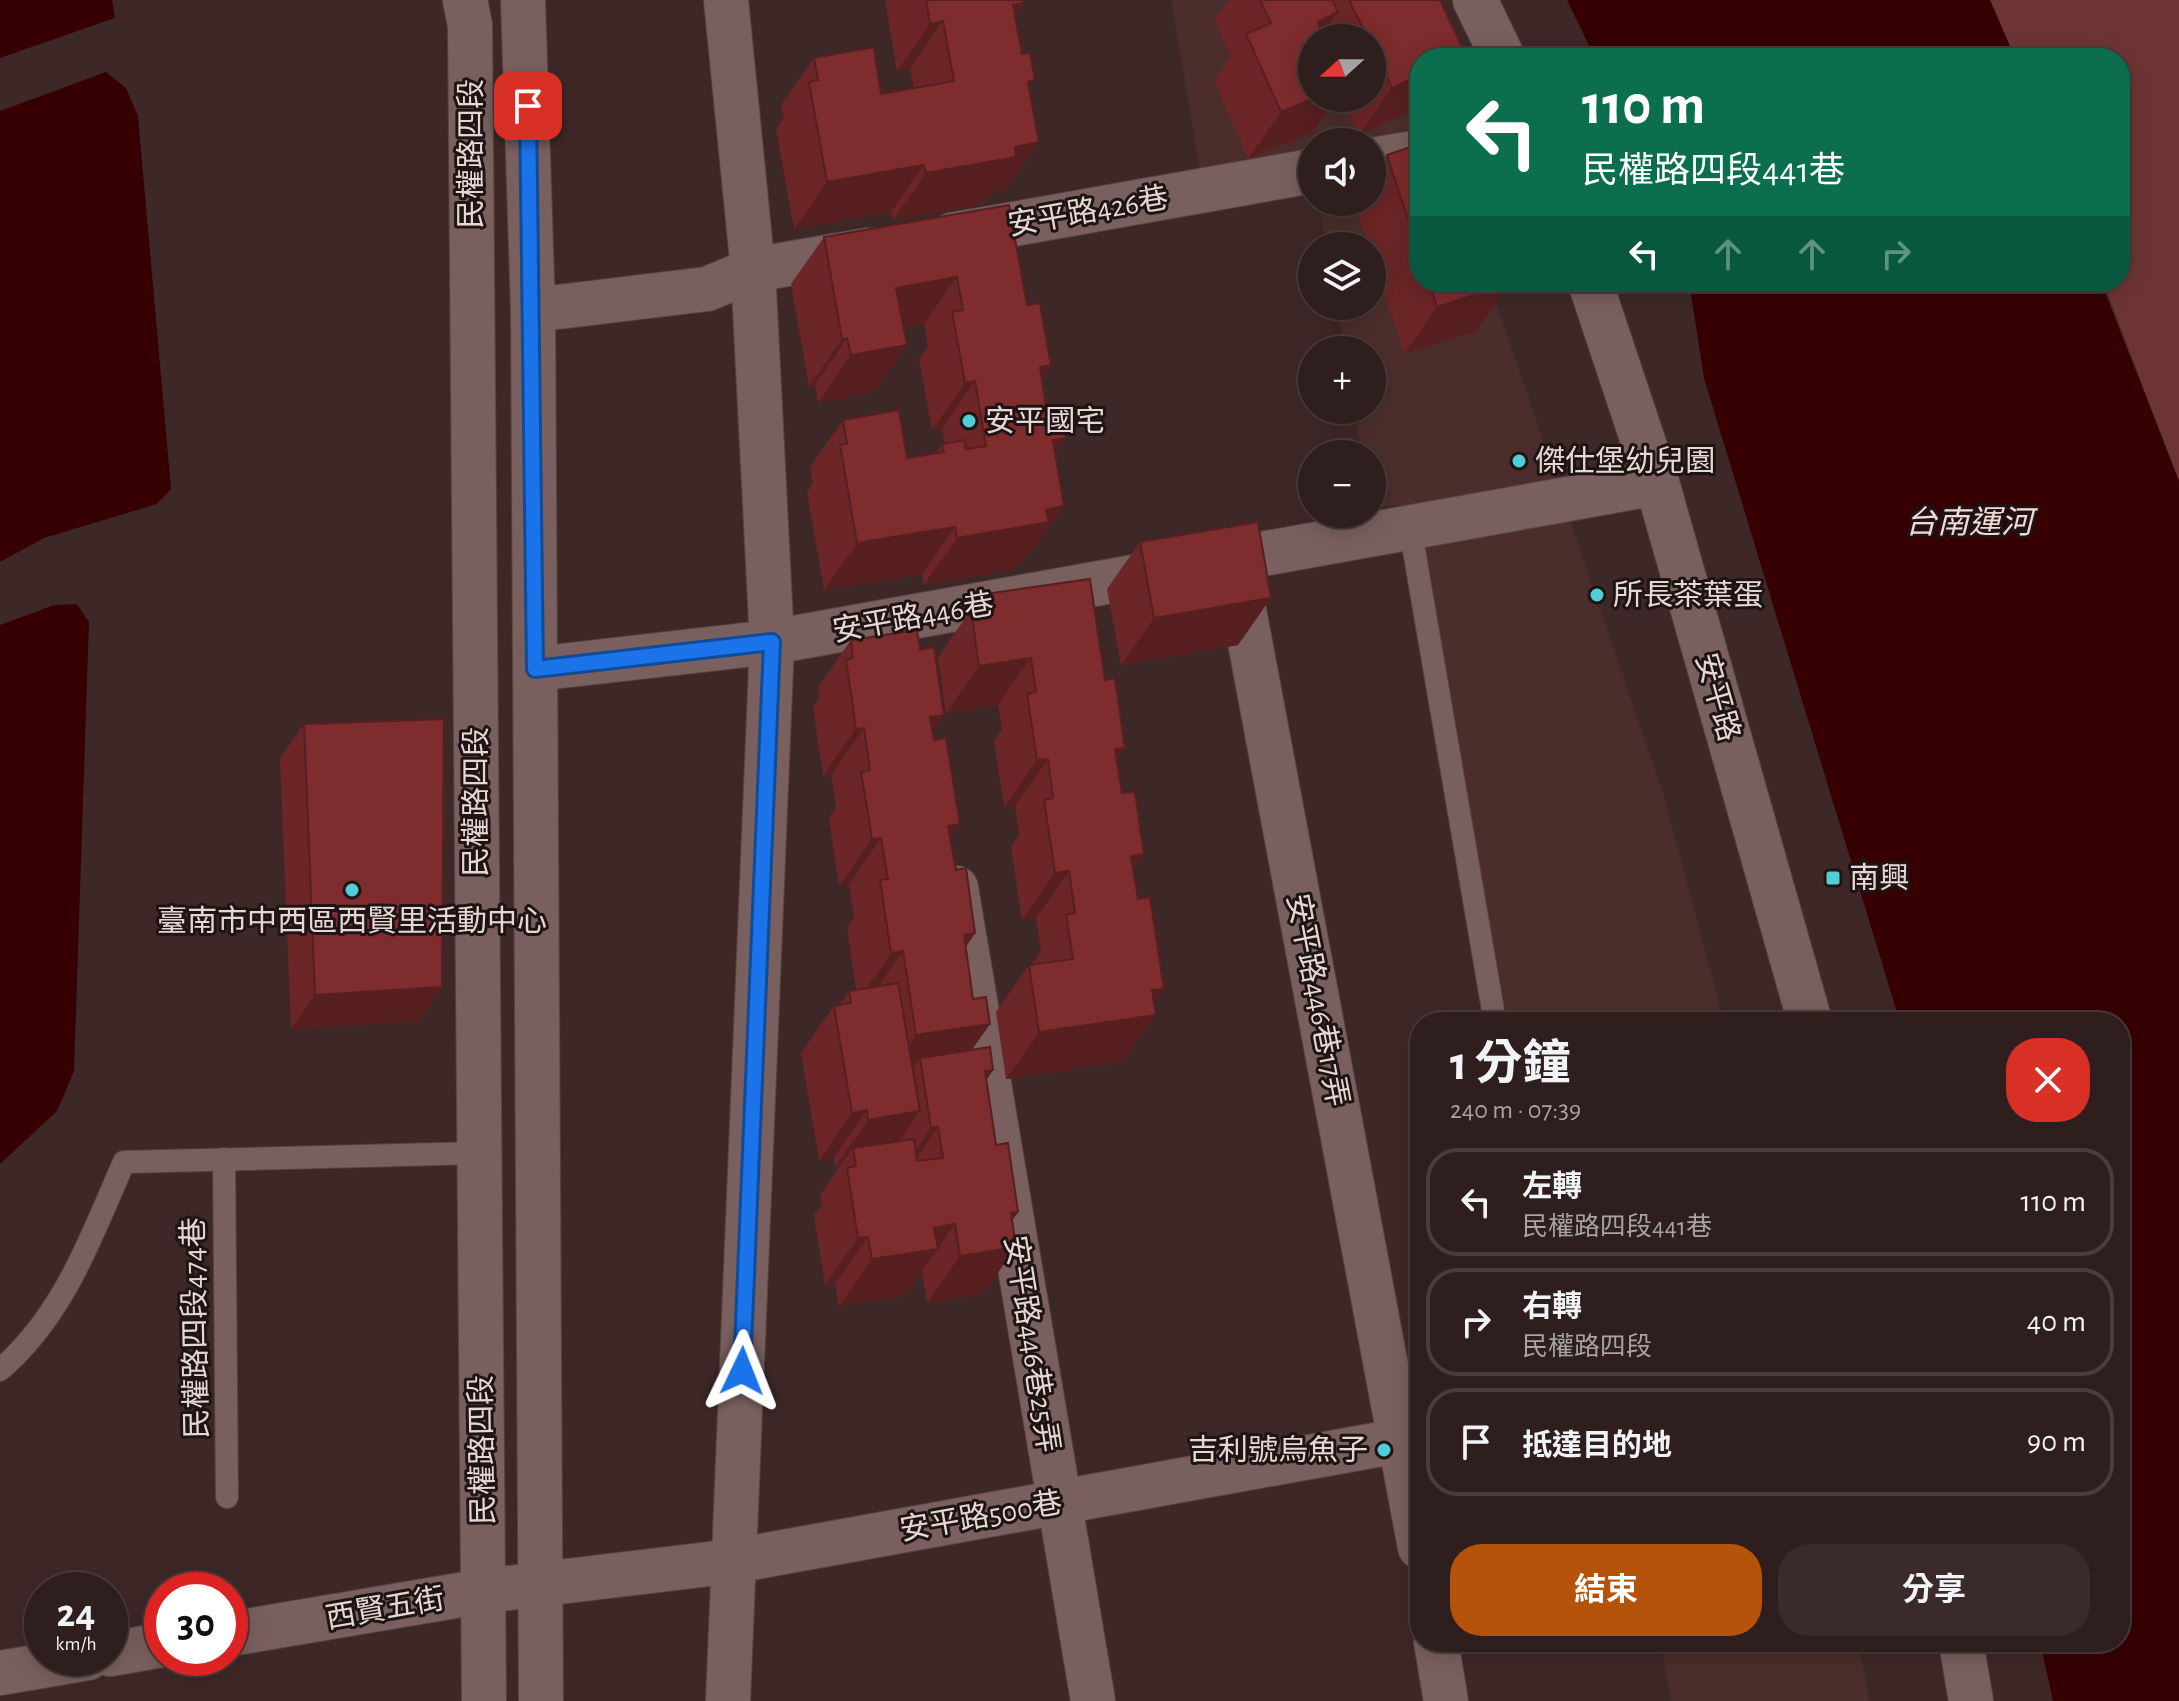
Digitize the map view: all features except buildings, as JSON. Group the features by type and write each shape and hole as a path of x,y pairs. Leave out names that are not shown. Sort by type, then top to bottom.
{"street":[{"name":"民權路四段","path":"465,0 470,25 484,1701"},
{"name":"民權路四段","path":"523,0 533,310 541,1701"},
{"path":"726,0 753,270 772,642 728,1701"},
{"path":"1475,0 1498,48"},
{"path":"1386,158 1410,154"},
{"name":"安平路426巷","path":"533,310 707,289 753,270 1298,173"},
{"name":"安平路","path":"1593,292 1657,483 1807,1012"},
{"name":"安平路446巷","path":"535,669 772,642 1657,483"},
{"name":"安平路446巷17弄","path":"1234,559 1410,1433"},
{"path":"911,617 919,664"},
{"name":"安平路446巷25弄","path":"950,850 1093,1701"},
{"name":"安平路500巷","path":"541,1584 734,1561 1410,1438"},
{"name":"西賢五街","path":"248,1631 541,1584"},
{"path":"1438,1652 1446,1701"},
{"path":"1963,1652 1971,1701"},
{"path":"0,1673 24,1669"}],"lane":[{"path":"1410,527 1493,1012"},
{"path":"0,1370 21,1352 69,1287 124,1162 479,1153"},
{"name":"民權路四段474巷","path":"224,1159 227,1497"}],"shaded area":[{"path":"1171,0 1375,0 1410,74 1410,292 1492,292 1665,800 1721,1012 1498,1012 1400,505 1386,506 1386,440 1359,440 1357,424 1386,424 1386,336 1341,336 1339,320 1386,320 1386,232 1323,232 1321,216 1386,216 1386,128 1298,128 1298,168 1200,169"},
{"path":"1990,0 2179,0 2179,481 2107,292 2130,292 2130,48 2011,48"},
{"path":"1663,1652 1861,1652 1869,1701 1671,1701"}],"water":[{"path":"0,0 112,0 115,18 0,58"},
{"path":"1567,0 1990,0 2011,48 1590,48"},
{"path":"106,72 126,88 138,116 171,489 157,504 44,538 0,562 0,111"},
{"name":"台南運河","path":"1691,292 2105,292 2179,481 2179,1701 2053,1701 2042,1652 2130,1652 2130,1012 1897,1012 1704,378"},
{"path":"77,604 89,622 74,1071 57,1111 0,1164 0,625 54,605"}],"place":[{"name":"安平國宅","path":"969,421"},
{"name":"傑仕堡幼兒園","path":"1519,461"},
{"name":"所長茶葉蛋","path":"1597,595"},
{"name":"南興","path":"1833,878"},
{"name":"臺南市中西區西賢里活動中心","path":"352,890"},
{"name":"吉利號烏魚子","path":"1384,1450"}],"route":[{"path":"528,106 533,310 535,669 772,642 742,1371"}]}
